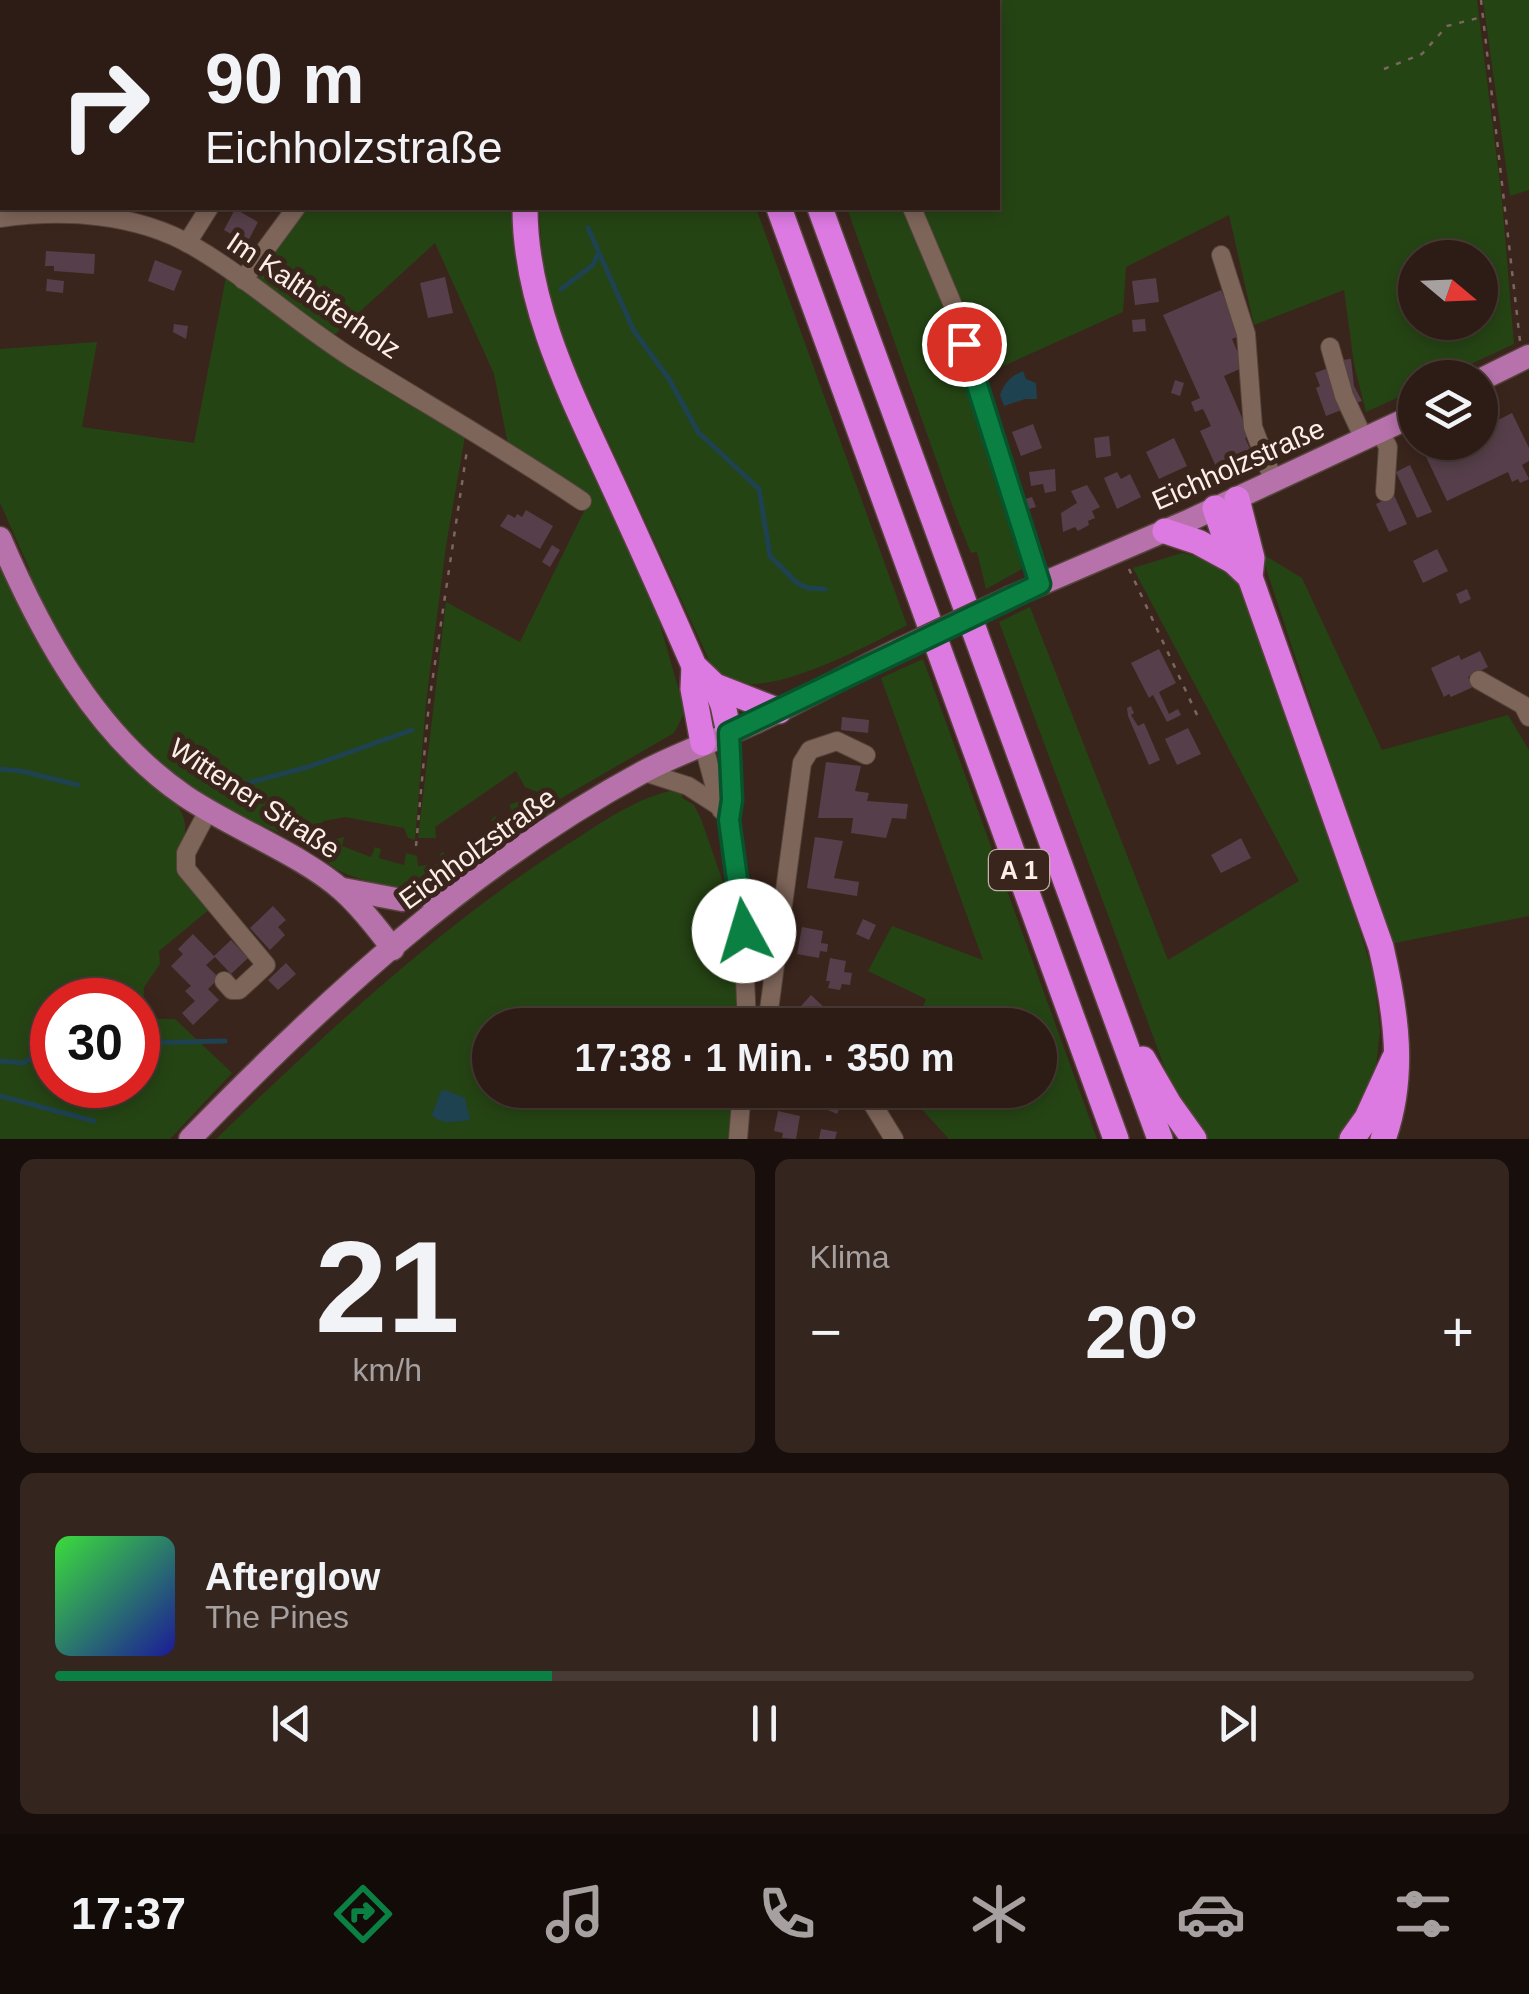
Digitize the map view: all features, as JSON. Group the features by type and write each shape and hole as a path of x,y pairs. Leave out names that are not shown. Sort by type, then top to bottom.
{"highway":[{"path":"525,210 528,252 539,304 558,362 694,666 715,686 780,710"},
{"name":"A 1","path":"777,210 791,239 1116,1139"},
{"name":"A 1","path":"821,210 1160,1139"},
{"path":"1226,503 1242,569 1381,947 1393,1007 1398,1081 1394,1110 1382,1139"},
{"path":"1165,531 1242,569"},
{"path":"694,666 693,690 704,743"},
{"path":"715,686 729,733"},
{"path":"1115,1017 1194,1139"},
{"path":"1352,1139 1367,1118 1396,1055"}],"main road":[{"path":"1498,372 1528,360"},
{"name":"Eichholzstraße","path":"190,1139 393,948 472,884 532,840 644,772 1011,597 1274,482 1398,423"},
{"name":"Wittener Straße","path":"0,538 58,654 90,704 124,744 208,811 342,889 393,948"},
{"path":"342,889 402,900 472,884"}],"street":[{"path":"186,243 208,210"},
{"path":"244,280 295,210"},
{"path":"913,210 955,310 1040,584"},
{"name":"Im Kalthöferholz","path":"0,218 43,212 114,213 186,243 342,351 472,429 582,502"},
{"path":"1221,255 1246,334 1253,427 1274,482"},
{"path":"1330,348 1344,396 1372,436 1388,447 1385,492"},
{"path":"1478,680 1523,705 1529,718"},
{"path":"724,813 732,800 729,733"},
{"path":"769,1008 802,762 810,750 837,741 866,755"},
{"path":"704,743 724,813 742,906 745,1008"},
{"path":"644,772 688,786 724,813"},
{"path":"208,811 186,853 186,869 266,965 239,990 232,990 224,981"},
{"path":"738,1139 741,1108"},
{"path":"875,1108 894,1139"}],"path":[{"path":"1480,0 1513,288 1528,360"},
{"path":"1384,69 1422,54 1447,26 1484,16"},
{"path":"416,846 436,649 462,469 472,429"},
{"path":"1120,549 1198,717"}],"green space":[{"path":"1000,0 1477,0 1502,201 1514,344 1480,360 1398,360 1398,398 1366,412 1354,364 1344,290 1254,325 1229,215 1126,267 1123,312 979,377 920,210 1000,210"},
{"path":"1483,0 1529,0 1529,190 1510,196"},
{"path":"300,210 518,210 650,589 685,712 674,733 558,800 525,787 516,771 435,827 436,838 418,838 446,602 520,642 588,503 509,450 494,374 435,243 331,338 249,278"},
{"path":"539,210 757,210 907,625 789,678 752,684 715,673 563,342 544,278"},
{"path":"848,210 907,210 987,431 1022,569 986,589 977,552 971,553"},
{"path":"227,272 466,430 426,702 415,840 408,838 404,828 345,817 324,821 296,840 222,807 154,760 110,713 72,659 24,574 30,570 0,503 0,349 97,342 82,427 194,443"},
{"path":"1182,553 1214,561 1238,580 1305,750 1374,977 1380,1030 1375,1076 1342,1139 1202,1139 1179,1106 999,622 1030,607 1168,960 1299,881 1133,568"},
{"path":"1261,553 1302,578 1382,750 1508,715 1529,750 1529,916 1390,944"},
{"path":"0,556 180,810 185,833 180,863 211,908 159,951 160,964 150,978 30,978 30,1108 160,1108 160,1019 175,1019 232,1073 170,1139 0,1139"},
{"path":"923,659 1050,1008 923,1008 926,999 868,971 892,926 983,960 881,678"},
{"path":"670,791 682,793 701,819 731,905 737,1008 472,1008 472,1108 734,1108 732,1139 216,1139 425,948 515,880 641,801"},
{"path":"522,800 546,807 482,855 437,879 389,886 347,874 324,858 327,841 344,837 342,846 371,857 375,847 381,849 379,858 404,865 406,853 417,856 418,866 441,864 440,854 443,852 449,860 466,848 461,841 466,837 470,844 496,827 491,820 495,816 501,823 514,814 509,805"},
{"path":"551,808 556,810 462,871"},
{"path":"1057,1029 1097,1139 949,1139 921,1108 1057,1108"}],"water":[{"path":"1023,371 1026,379 1036,383 1037,399 1004,406 1000,395 1004,386"},
{"path":"441,1091 465,1098 470,1120 445,1122 432,1115"}],"building":[{"path":"234,210 258,222 247,243 224,230"},
{"path":"46,251 95,254 94,274 54,271 54,266 45,266"},
{"path":"155,260 182,271 174,291 148,281"},
{"path":"445,277 453,313 428,318 420,283"},
{"path":"1156,278 1159,302 1135,305 1132,281"},
{"path":"47,279 64,281 63,293 46,291"},
{"path":"1221,290 1241,335 1232,339 1244,367 1224,376 1250,436 1245,438 1253,455 1218,471 1200,431 1211,426 1203,409 1195,412 1191,402 1200,398 1163,315"},
{"path":"1145,319 1146,331 1133,332 1132,320"},
{"path":"174,324 188,326 186,339 173,332"},
{"path":"1351,359 1354,386 1362,401 1352,404 1341,360"},
{"path":"1328,368 1344,409 1326,416 1315,373"},
{"path":"1175,380 1184,383 1180,396 1171,393"},
{"path":"1512,413 1529,448 1529,461 1522,465 1529,479 1512,482 1508,472 1447,501 1428,460 1498,460 1498,420"},
{"path":"1033,424 1042,448 1021,456 1012,432"},
{"path":"1109,436 1111,456 1096,458 1094,438"},
{"path":"1174,438 1187,466 1159,479 1146,452"},
{"path":"1410,465 1432,512 1417,518 1396,472"},
{"path":"1055,469 1056,491 1045,493 1043,484 1031,486 1029,472"},
{"path":"1117,472 1121,479 1130,474 1141,497 1117,509 1104,478"},
{"path":"1087,485 1100,507 1092,511 1095,518 1078,531 1075,527 1063,532 1061,513 1077,503 1071,491"},
{"path":"1394,495 1407,524 1389,532 1376,504"},
{"path":"1032,497 1036,507 1025,510 1022,500"},
{"path":"526,510 553,526 540,549 500,526 508,514 522,517"},
{"path":"552,545 560,550 550,567 542,562"},
{"path":"1437,549 1448,571 1423,583 1413,561"},
{"path":"1467,589 1471,599 1460,604 1456,594"},
{"path":"1159,649 1176,683 1159,692 1169,714 1178,709 1181,715 1167,722 1131,663"},
{"path":"1480,651 1488,667 1468,677 1473,687 1444,697 1431,668 1459,655 1461,660"},
{"path":"1131,706 1131,715 1138,726 1144,723 1160,760 1149,765 1128,716 1127,708"},
{"path":"842,717 869,720 868,733 841,730"},
{"path":"1188,728 1201,754 1177,765 1165,739"},
{"path":"826,762 861,766 855,791 869,793 867,801 908,804 906,819 892,818 886,838 851,833 853,818 818,818"},
{"path":"815,837 843,841 834,878 859,882 857,896 807,888"},
{"path":"1241,838 1251,858 1221,873 1211,855"},
{"path":"273,906 286,920 278,927 285,935 270,950 250,928"},
{"path":"863,919 876,925 869,940 856,934"},
{"path":"802,927 823,931 821,943 828,944 827,952 820,951 819,958 797,954"},
{"path":"193,934 214,956 231,940 248,958 231,974 215,957 206,965 219,978 208,989 219,1000 193,1025 182,1013 195,1001 185,991 191,986 171,966 183,954 178,949"},
{"path":"830,958 846,961 844,972 852,973 850,985 842,984 840,990 828,988"},
{"path":"286,963 296,974 278,990 268,980"},
{"path":"811,995 825,1008 799,1008"},
{"path":"778,1111 800,1116 796,1139 782,1138 783,1133 774,1131"},
{"path":"821,1129 837,1132 835,1139 819,1139"}],"waterway":[{"path":"588,228 634,331 669,379 698,432 759,489 770,556 797,583 825,589"},
{"path":"561,289 593,265 598,254"},
{"path":"225,789 308,767 412,730"},
{"path":"0,769 78,785"},
{"path":"160,1042 225,1041"},
{"path":"0,1061 23,1063 30,1059"},
{"path":"0,1096 94,1121"}],"route":[{"path":"744,931 729,820 729,733 1040,584 964,344"}]}
